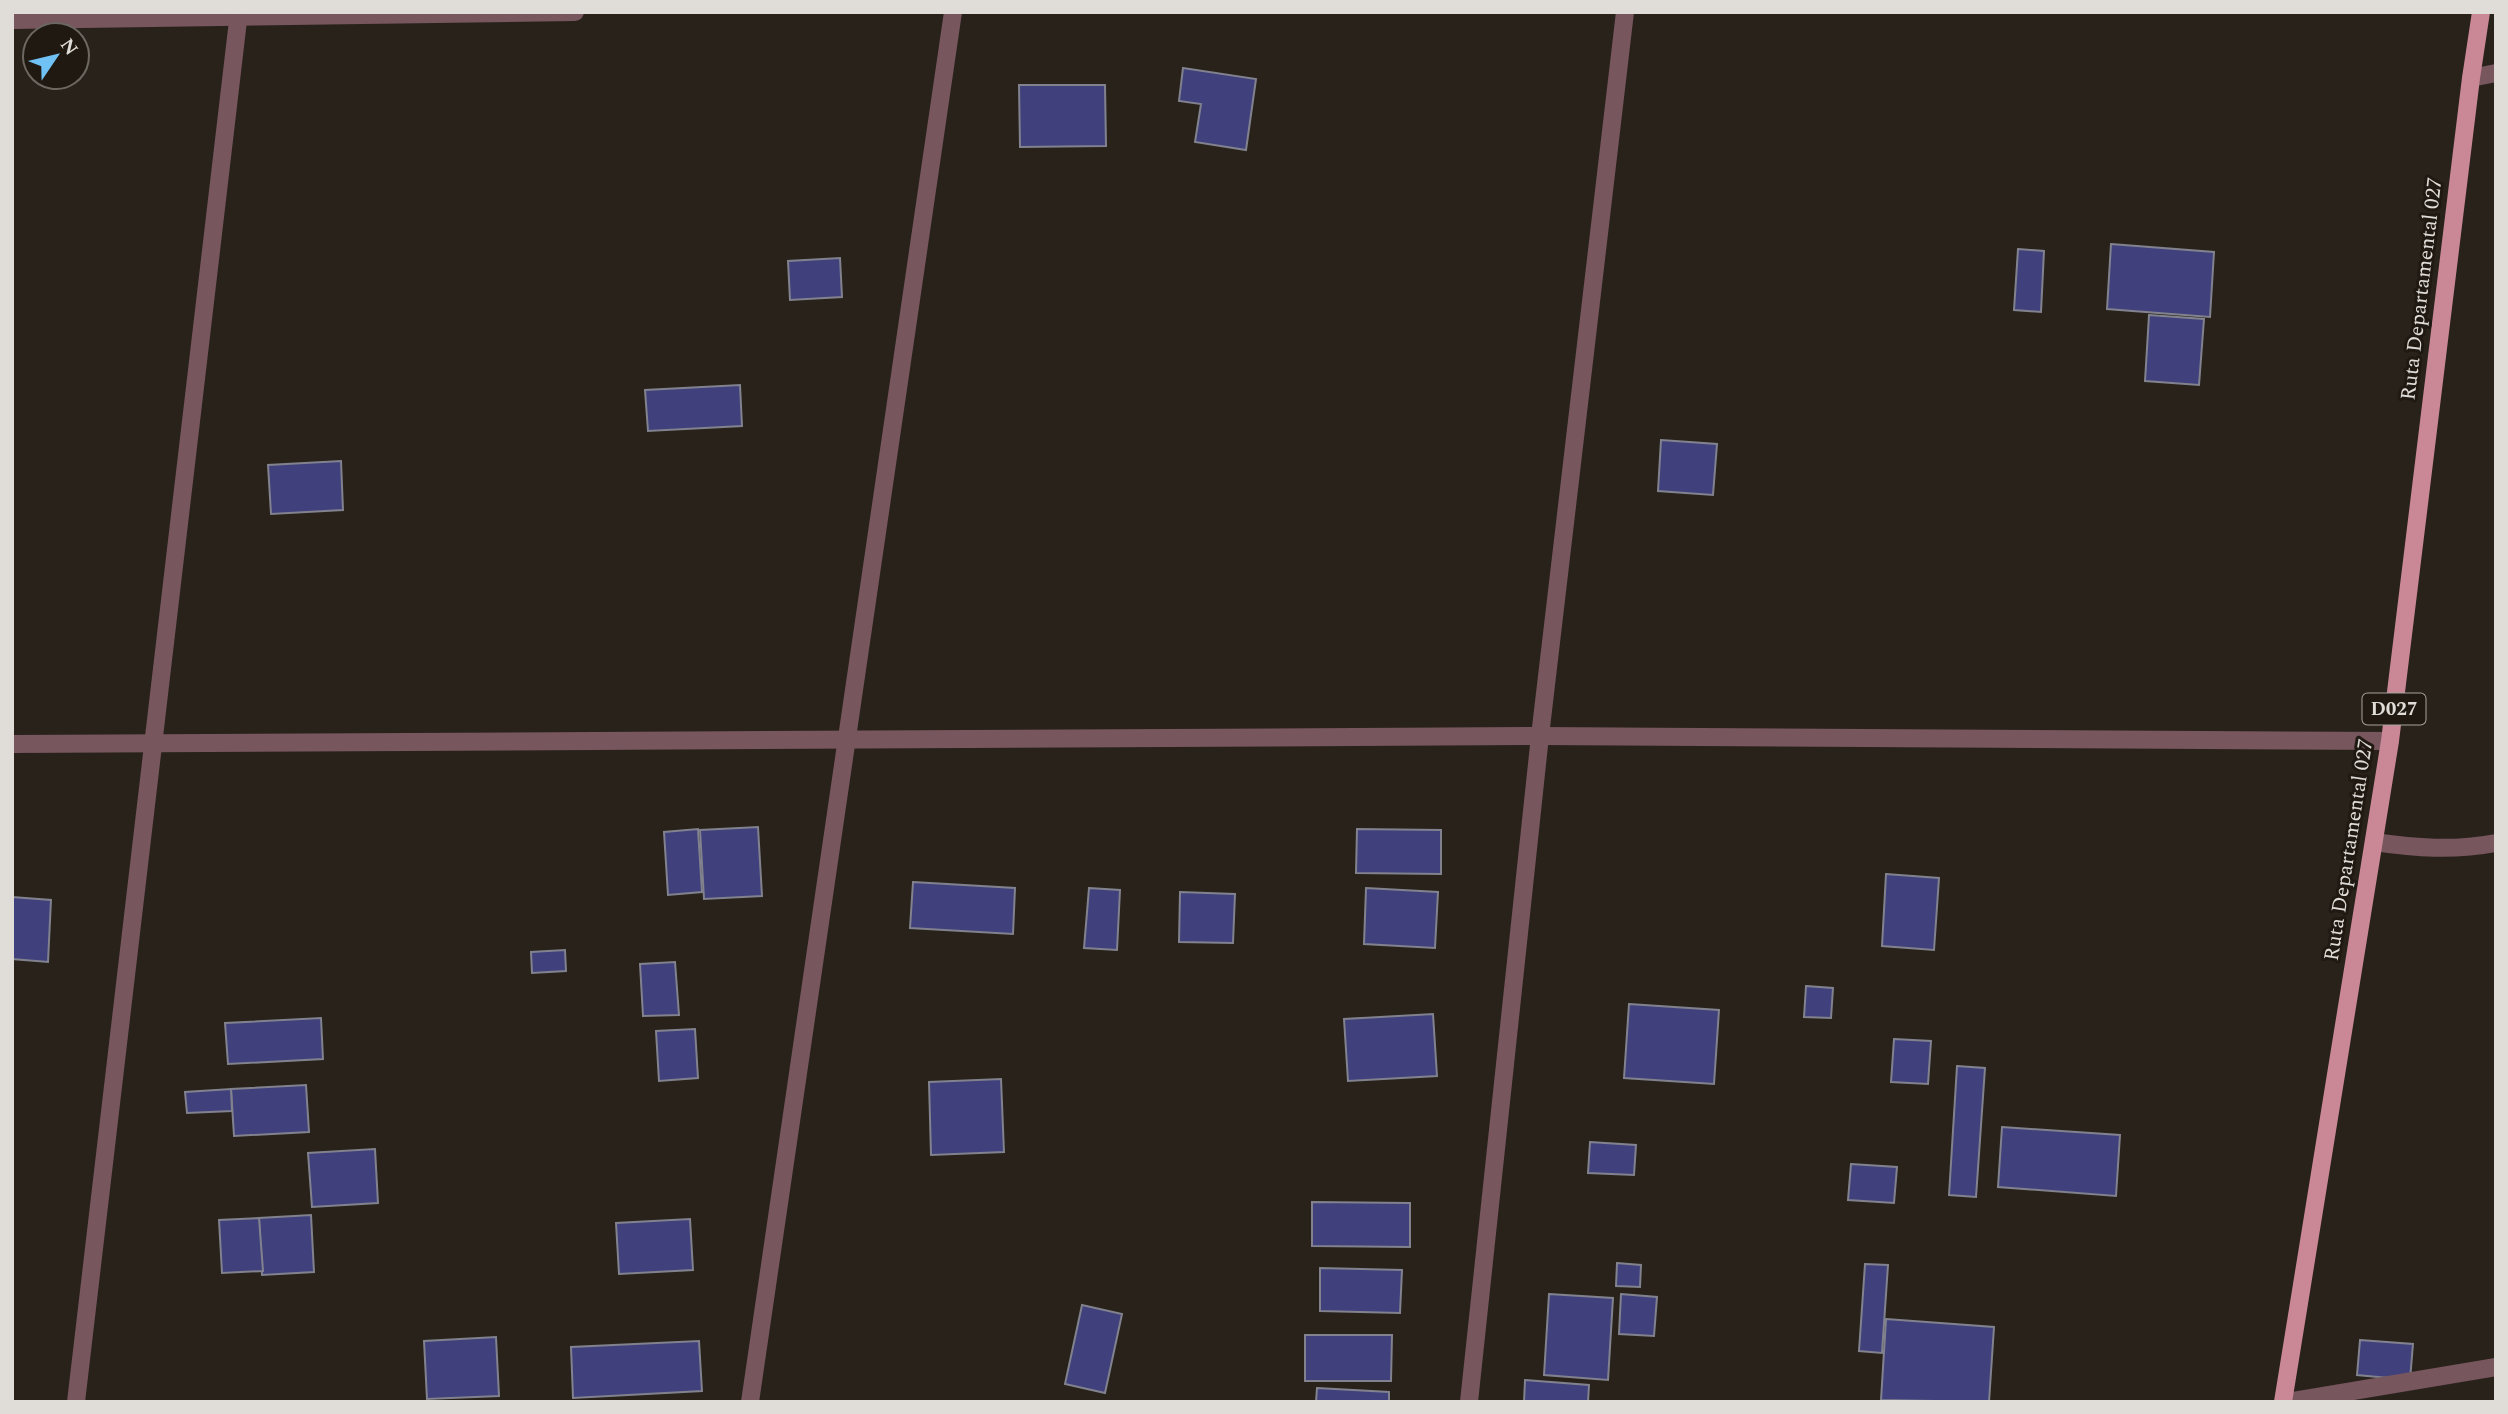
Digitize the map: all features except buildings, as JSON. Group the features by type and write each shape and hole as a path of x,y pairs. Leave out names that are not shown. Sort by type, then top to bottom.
{"main road":[{"name":"Ruta Departamental 027","path":"2285,1402 2390,741 2481,12"}],"street":[{"path":"12,20 575,12"},
{"path":"750,1402 953,12"},
{"path":"1469,1402 1541,736 1625,12"},
{"path":"76,1402 240,15"},
{"path":"2471,78 2496,73"},
{"path":"12,744 1541,736 2390,741"},
{"path":"2374,842 2419,849 2496,844"},
{"path":"2285,1402 2496,1367"}]}
